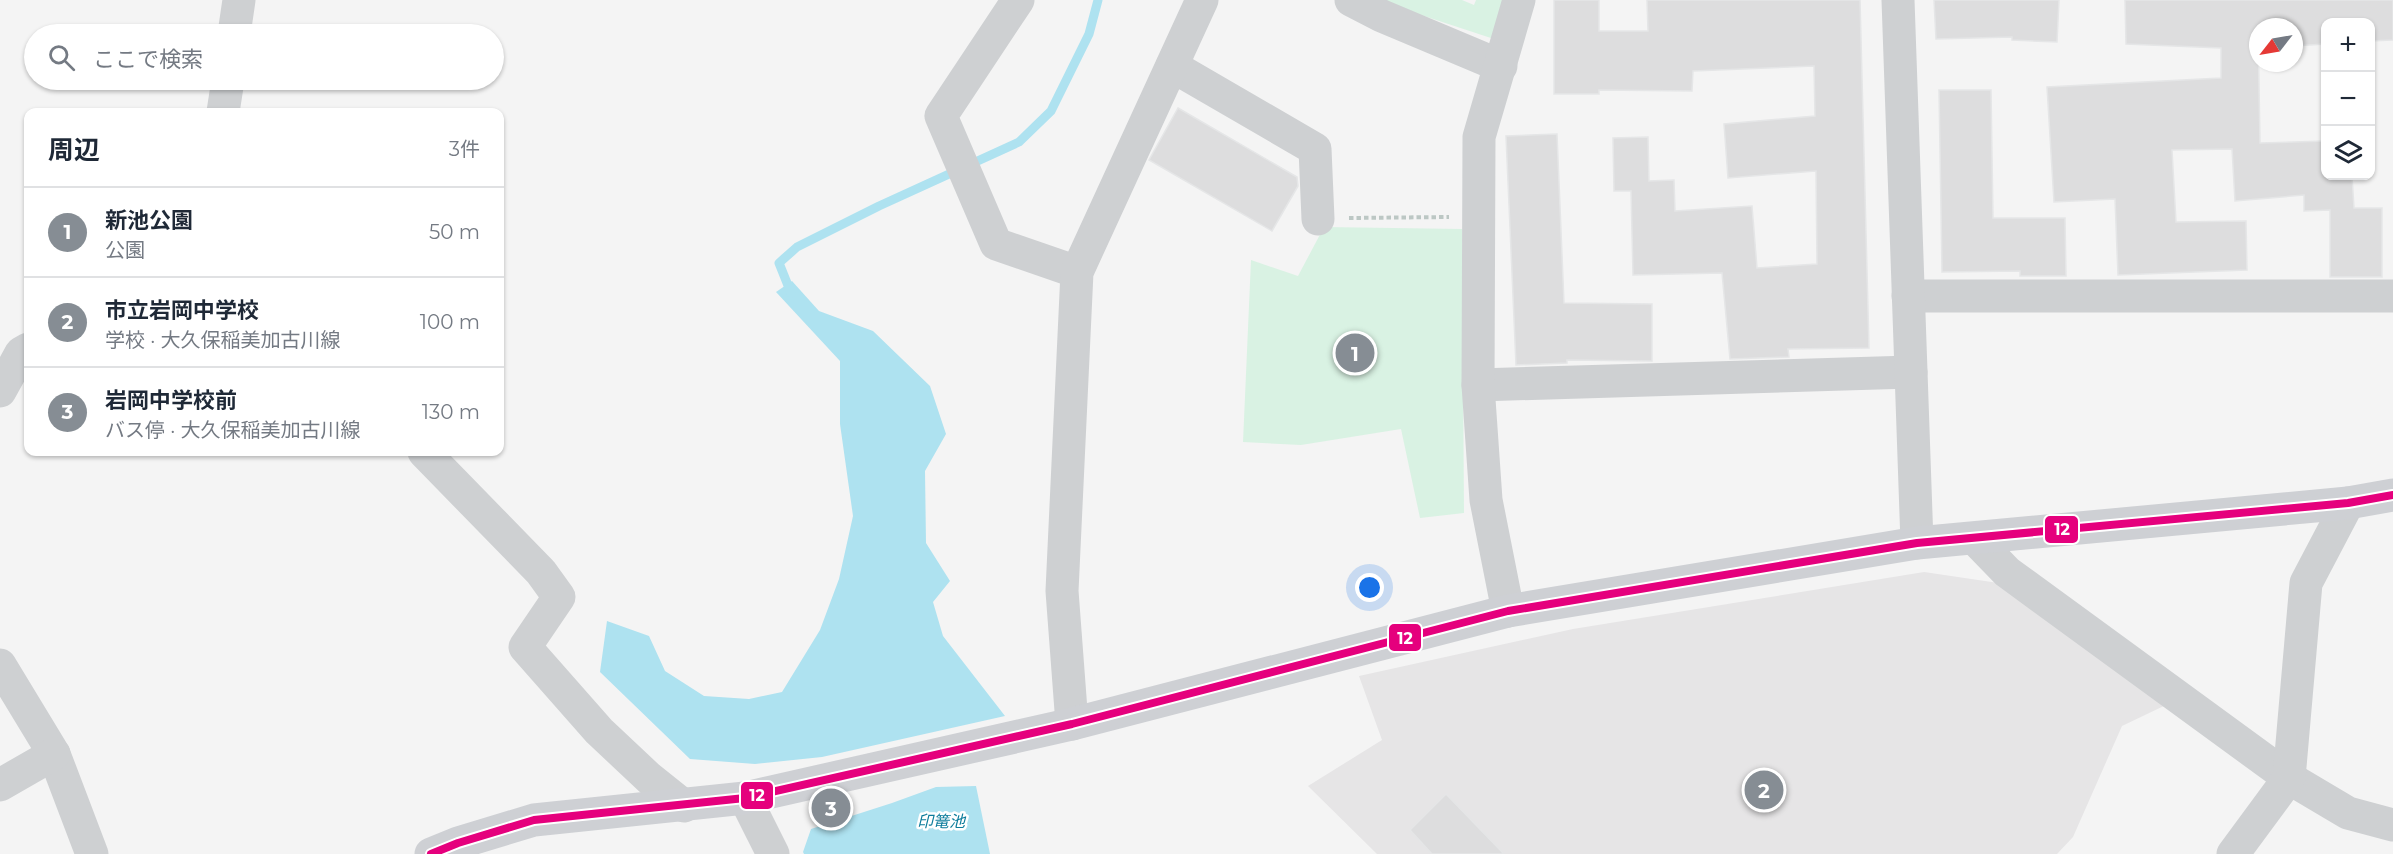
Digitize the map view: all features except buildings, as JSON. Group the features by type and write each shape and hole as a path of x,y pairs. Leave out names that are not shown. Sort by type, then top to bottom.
{"main road":[{"path":"431,854 458,843 534,820 745,798 1072,724 1508,611 1917,543 2348,503 2393,495"}],"street":[{"path":"235,24 239,0"},
{"path":"1018,0 941,116 996,244 1077,272"},
{"path":"1072,724 1062,591 1077,272 1202,0"},
{"path":"1351,0 1382,16 1501,66"},
{"path":"1508,611 1486,500 1478,385 1479,137 1519,0"},
{"path":"1898,0 1917,543"},
{"path":"1172,66 1316,149 1318,219"},
{"path":"224,108 226,90"},
{"path":"1908,296 2393,297"},
{"path":"0,391 24,351"},
{"path":"1478,385 1911,372"},
{"path":"428,456 541,572 559,597 525,647 599,731 649,778 684,806"},
{"path":"2233,854 2289,778 2306,583 2348,503"},
{"path":"1975,539 2007,572 2289,778 2348,813 2393,825"},
{"path":"0,664 54,754 92,854"},
{"path":"0,785 54,754"},
{"path":"745,798 773,854"}],"path":[{"path":"1318,219 1480,216"}],"shaded area":[{"path":"1924,572 2005,584 2168,704 2122,726 2073,837 2057,854 1377,854 1308,786 1382,740 1359,676 1573,629"}],"green space":[{"path":"1383,0 1462,0 1474,5 1476,0 1508,0 1497,40"},
{"path":"1324,227 1462,229 1464,513 1420,518 1401,429 1301,445 1243,442 1251,260 1298,276"}],"water":[{"path":"792,281 819,311 873,331 930,386 946,434 925,471 926,543 950,581 933,602 943,636 1005,716 822,757 755,764 690,759 600,672 607,621 649,636 665,671 704,696 749,699 782,692 820,630 839,579 853,516 840,424 840,361 776,292"},
{"name":"印篭池","path":"976,786 990,854 804,854 803,852 811,829 936,787"}],"waterway":[{"path":"791,293 779,263 797,247 879,206 1019,142 1051,111 1089,34 1098,0"}],"transit line":[{"name":"12","path":"431,854 458,843 534,820 745,798 1072,724 1508,611 1917,543 2348,503 2393,495"}],"place":[{"name":"新池公園","path":"1355,353"},
{"name":"市立岩岡中学校","path":"1764,790"},
{"name":"岩岡中学校前","path":"831,808"}]}
